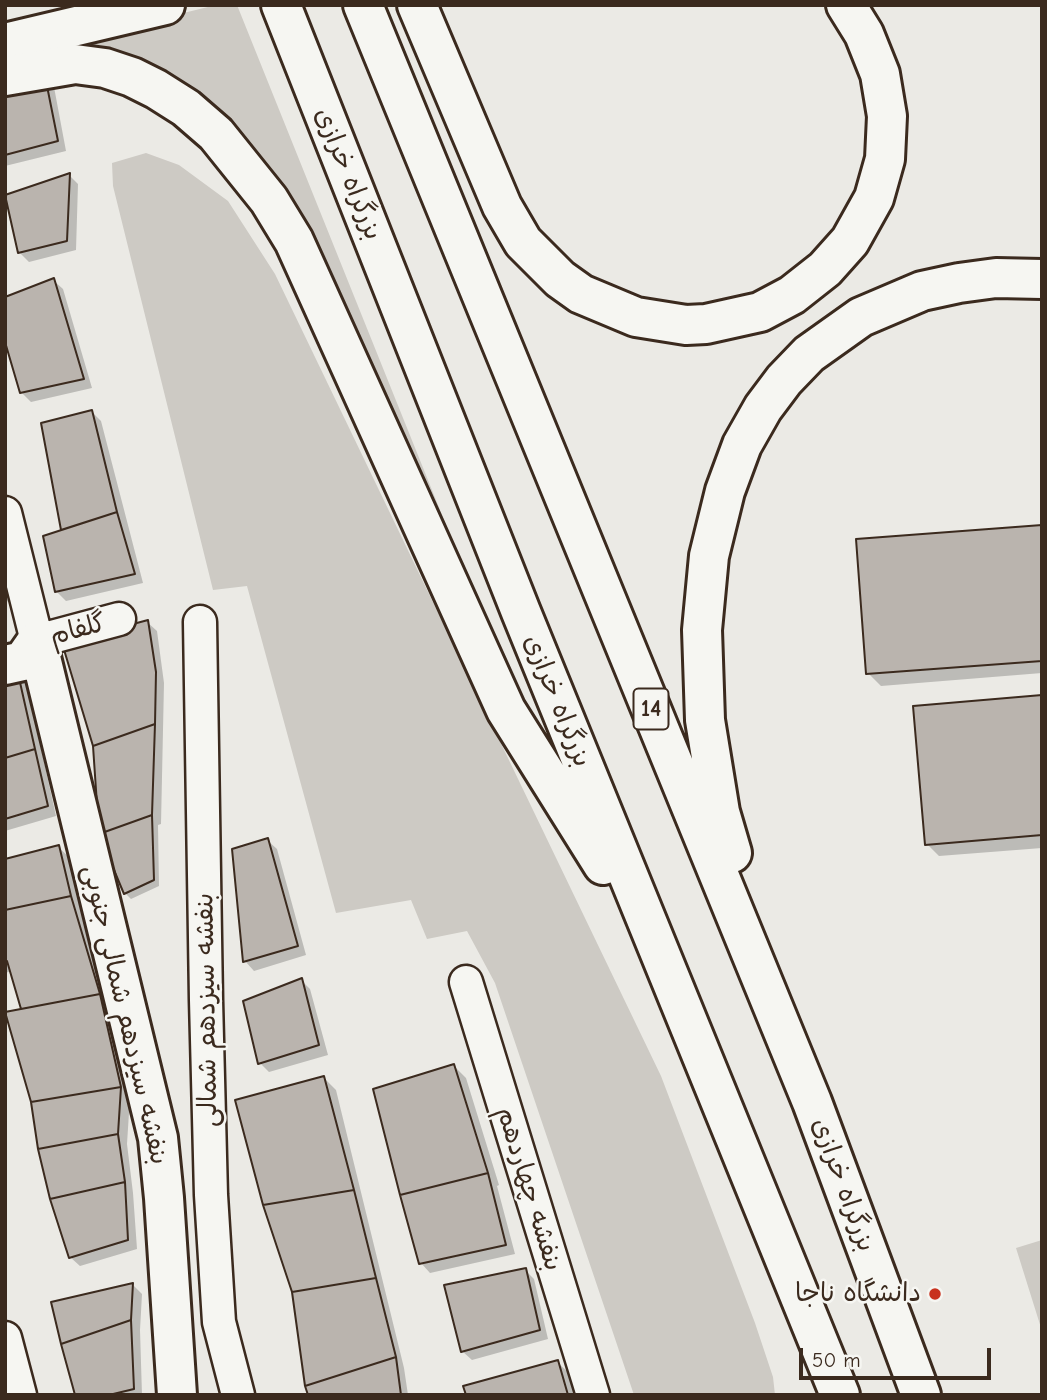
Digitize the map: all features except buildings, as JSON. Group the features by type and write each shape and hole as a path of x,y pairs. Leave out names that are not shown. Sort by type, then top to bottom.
{"main road":[{"path":"5,43 165,5"},
{"name":"بزرگراه خرازی","path":"281,5 657,951 840,1395"},
{"path":"418,8 502,206 523,242 560,279 580,294 636,317 686,325 706,324 760,312 792,295 825,269 850,241 874,198 885,159 887,116 880,74 863,34 846,5"},
{"name":"بزرگراه خرازی","path":"368,16 812,1102 921,1395"},
{"path":"5,76 75,64 105,68 132,77 186,108 216,134 269,200 294,241 506,710 657,951"},
{"path":"812,1102 745,899 720,812 705,720 702,630 709,556 725,491 742,445 763,408 784,380 809,354 836,333 861,317 922,291 996,278 1042,279"},
{"name":"گلفام","path":"5,665 23,661 21,639"},
{"name":"بنفشه سیزدهم شمالی جنوبی","path":"21,639 158,1138 177,1395"}],"street":[{"path":"5,513 21,639"},
{"name":"گلفام","path":"21,639 119,619"},
{"name":"بنفشه سیزدهم شمالی","path":"200,622 205,1000 211,1195 219,1322 238,1395"},
{"name":"بنفشه چهاردهم","path":"466,982 593,1395"},
{"path":"5,1338 20,1395"}],"shaded area":[{"path":"216,5 237,5 520,709 428,504 195,102 5,57"},
{"path":"146,153 179,165 228,201 275,274 661,1076 755,1323 773,1377 775,1395 634,1395 495,983 467,931 427,939 411,900 336,913 247,586 213,590 113,186 112,163"},
{"path":"1042,1240 1042,1331 1016,1248"}],"place":[{"name":"دانشگاه ناجا","path":"935,1294"}]}
